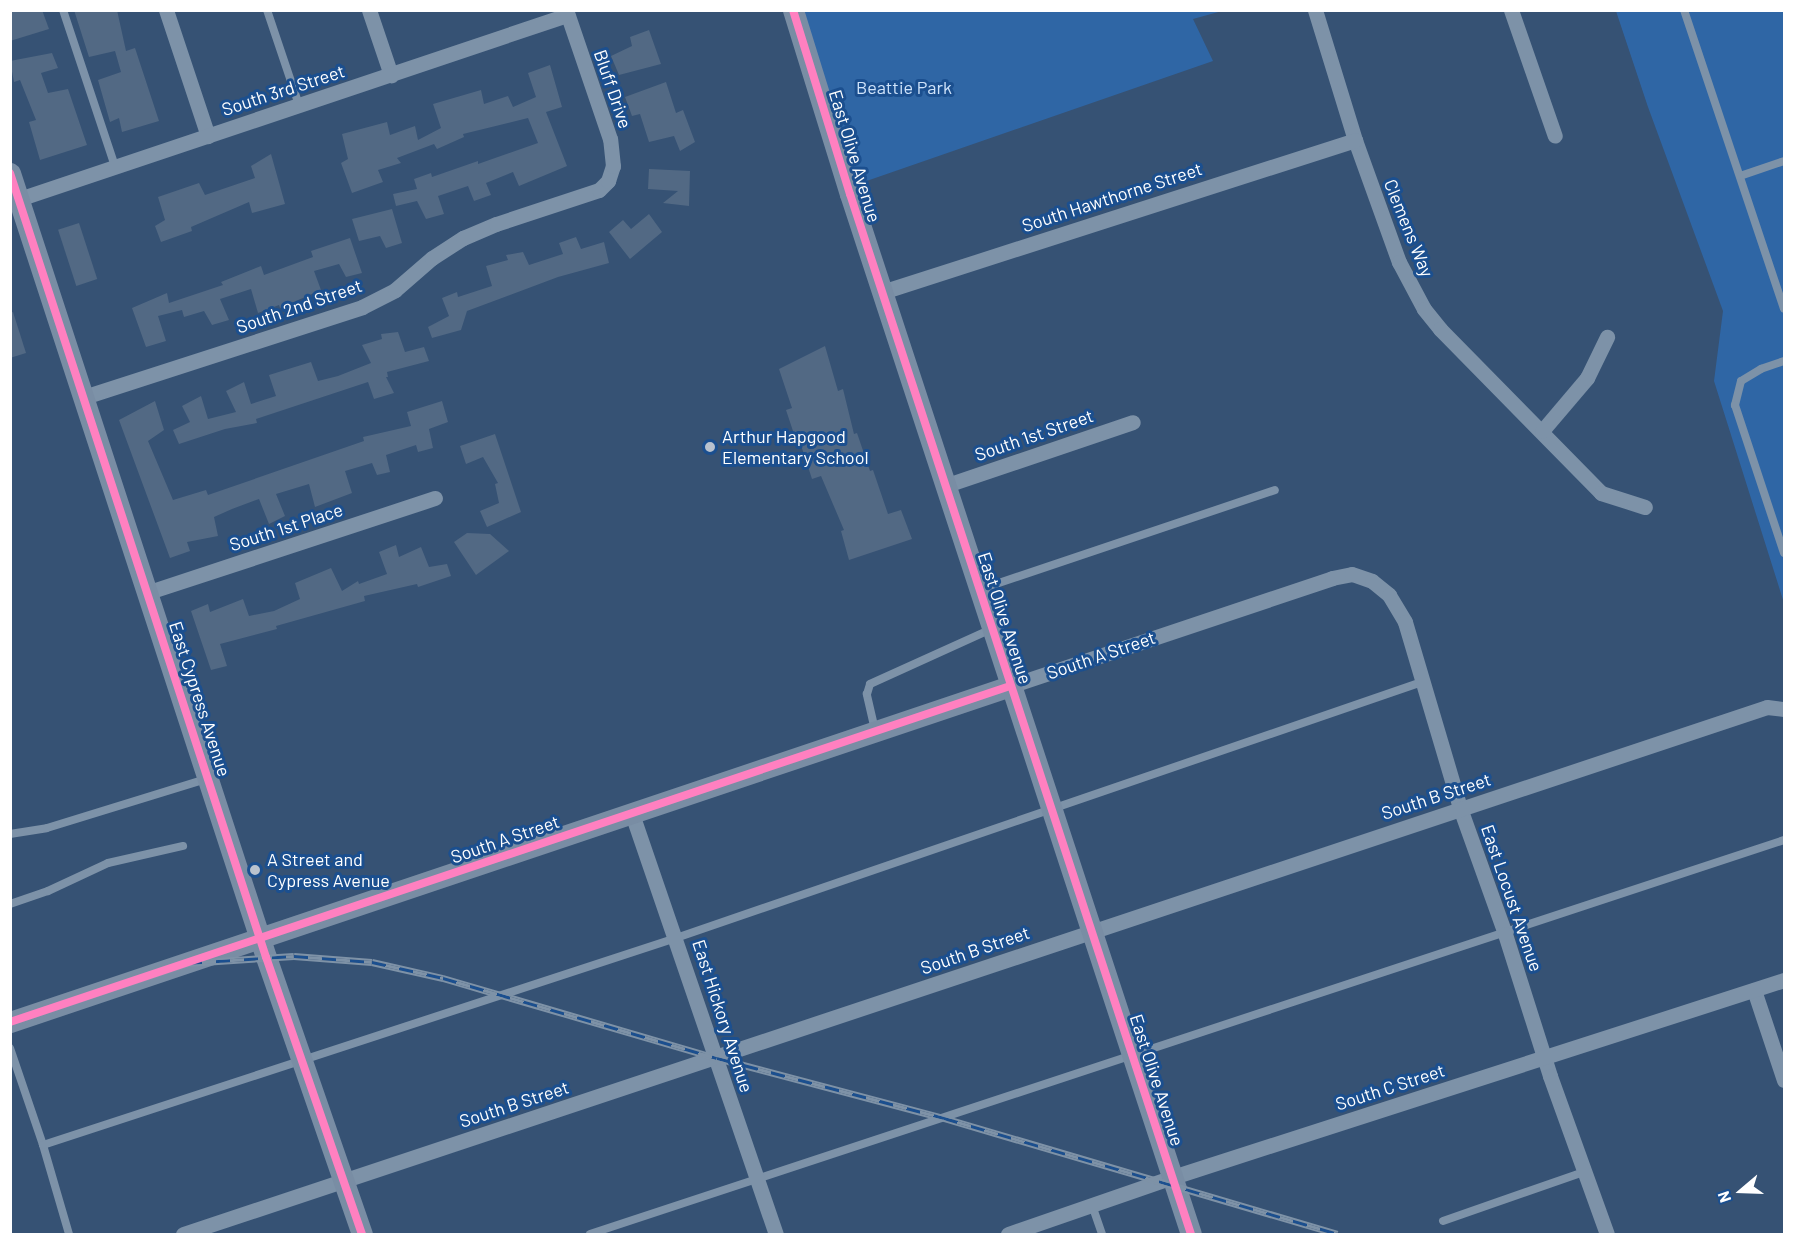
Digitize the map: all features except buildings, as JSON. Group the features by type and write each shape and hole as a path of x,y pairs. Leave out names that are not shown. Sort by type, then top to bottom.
{"street":[{"path":"166,10 208,136"},
{"path":"369,10 391,75"},
{"name":"East Olive Avenue","path":"793,10 1010,686 1094,931 1191,1234"},
{"name":"Clemens Way","path":"1315,10 1355,140 1399,262 1424,309 1440,329 1601,493 1645,507"},
{"path":"1511,10 1555,136"},
{"name":"South 3rd Street","path":"15,201 391,75 566,13"},
{"name":"Bluff Drive","path":"566,13 610,139 613,166 608,181"},
{"name":"South Hawthorne Street","path":"882,292 1355,140"},
{"name":"East Cypress Avenue","path":"10,172 15,201 84,398 261,939 362,1234"},
{"name":"South 2nd Street","path":"84,398 362,307 395,290 432,258 463,238 496,224 599,190 608,181"},
{"path":"1542,431 1587,378 1606,337"},
{"name":"South 1st Street","path":"947,485 1133,422"},
{"name":"South 1st Place","path":"149,592 435,498"},
{"name":"South A Street","path":"10,1022 261,939 632,811 1332,578 1352,574 1372,581"},
{"name":"East Locust Avenue","path":"1372,581 1389,595 1398,607 1460,808 1505,934 1544,1059 1607,1234"},
{"name":"South B Street","path":"183,1234 1767,707 1783,709"},
{"name":"East Hickory Avenue","path":"632,811 776,1234"},
{"name":"South C Street","path":"1008,1234 1173,1177 1785,980"},
{"path":"1754,990 1785,1080"}],"lane":[{"path":"63,10 115,166"},
{"path":"267,10 299,105"},
{"path":"1683,10 1785,309"},
{"path":"1740,176 1785,161"},
{"path":"1785,361 1761,369 1741,381 1735,405 1785,553"},
{"path":"980,589 1275,490"},
{"path":"875,731 867,694 870,684 992,628"},
{"path":"43,1145 676,938 1052,807 1422,682"},
{"path":"10,834 47,828 210,778"},
{"path":"590,1234 757,1181 1133,1054 1505,934 1785,840"},
{"path":"10,904 48,891 108,864 183,846"},
{"path":"10,1048 43,1145 69,1234"},
{"path":"1443,1221 1584,1173"},
{"path":"1092,1205 1102,1234"}],"green space":[{"name":"Beattie Park","path":"796,11 1222,11 1193,19 1213,61 855,185"},
{"path":"1616,11 1784,11 1784,603 1714,381 1723,311 1648,107"}],"railway":[{"path":"10,1022 188,963 294,956 372,962 443,978 717,1058 944,1118 1337,1234"}],"cycle path":[{"path":"793,10 850,194 1191,1234"},
{"path":"10,173 266,957 362,1234"},
{"path":"10,1022 1010,686"}],"place":[{"name":"Arthur Hapgood Elementary School","path":"710,447"},
{"name":"A Street and Cypress Avenue","path":"255,870"}]}
